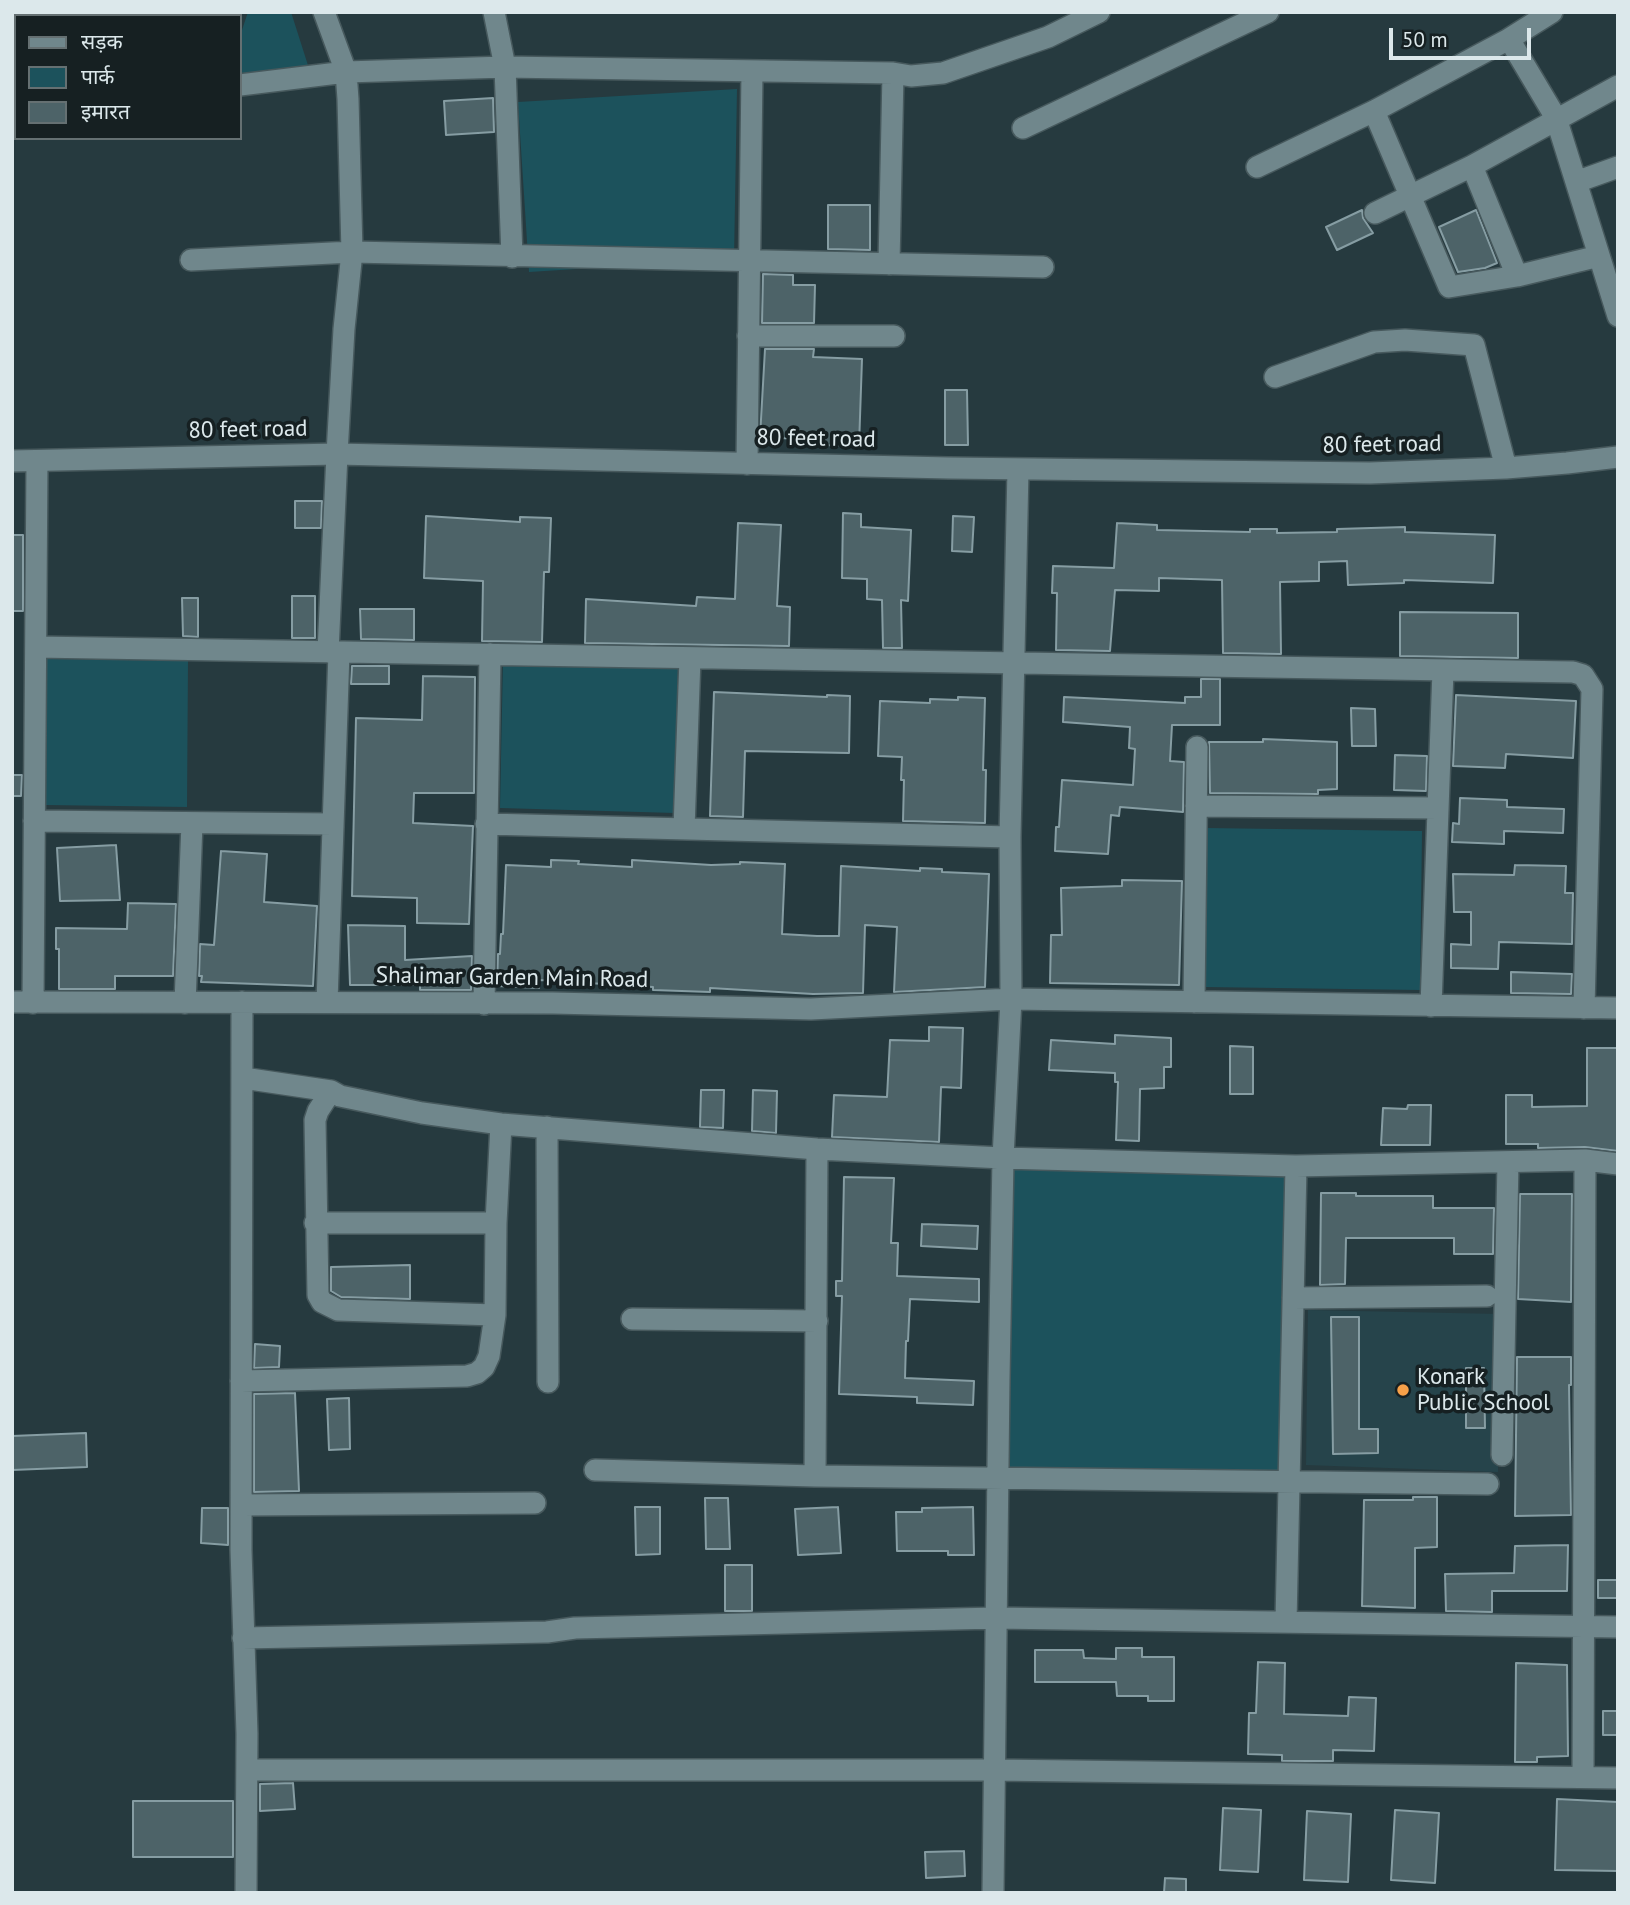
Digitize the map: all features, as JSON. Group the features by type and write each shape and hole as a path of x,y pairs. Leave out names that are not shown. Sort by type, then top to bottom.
{"street":[{"path":"324,12 345,72 352,252 344,329 337,454 333,824 327,1002"},
{"path":"494,12 505,67 512,257"},
{"path":"242,85 345,72 505,67 893,73 911,76 943,73 1048,37 1099,12"},
{"path":"1023,128 1268,12"},
{"path":"1257,167 1374,111 1552,12"},
{"path":"1509,38 1556,118 1599,256 1613,281 1618,316"},
{"path":"747,464 752,72"},
{"path":"889,264 893,73"},
{"path":"1375,212 1472,166 1618,86"},
{"path":"1374,111 1449,287 1517,276 1599,256"},
{"path":"1472,166 1517,276"},
{"path":"1576,182 1618,167"},
{"path":"191,260 352,252 1043,267"},
{"path":"748,336 894,336"},
{"path":"1275,377 1374,342 1405,340 1474,345 1506,468"},
{"name":"80 feet road","path":"12,461 337,454 1018,469 1370,473 1506,468 1618,457"},
{"path":"23,1002 34,821 37,461"},
{"path":"993,1893 1003,1158 1011,999 1010,837 1018,469"},
{"path":"36,647 1573,672 1583,675 1591,689 1584,1008"},
{"path":"484,1004 490,654"},
{"path":"684,829 690,658"},
{"path":"1431,1006 1443,670"},
{"path":"1194,1002 1197,747"},
{"path":"1196,806 1438,808"},
{"path":"34,821 333,824"},
{"path":"185,1003 191,823"},
{"path":"486,824 1010,837"},
{"name":"Shalimar Garden Main Road","path":"23,1002 327,1002 811,1009 1011,999 1618,1008"},
{"path":"242,1002 241,1381 243,1638 246,1654 246,1893"},
{"path":"243,1078 331,1091 340,1096 422,1113 501,1124 817,1149 1003,1158 1296,1166 1585,1160 1618,1164"},
{"path":"331,1091 315,1120 317,1295 322,1302 338,1310 495,1315"},
{"path":"241,1381 467,1376 484,1367 489,1356 495,1315 501,1124"},
{"path":"547,1128 548,1382"},
{"path":"815,1476 817,1149"},
{"path":"1583,1777 1585,1160"},
{"path":"1502,1455 1508,1162"},
{"path":"1286,1622 1296,1166"},
{"path":"315,1223 496,1223"},
{"path":"1293,1298 1487,1296"},
{"path":"632,1319 817,1321"},
{"path":"595,1470 815,1476 1488,1484"},
{"path":"242,1505 535,1503"},
{"path":"243,1638 996,1618 1618,1627"},
{"path":"247,1770 994,1770 1618,1778"}],"shaded area":[{"name":"Konark Public School","path":"1308,1310 1500,1314 1498,1472 1306,1465"}],"green space":[{"path":"248,12 291,12 313,81 242,82 242,30"},
{"path":"737,89 734,259 529,272 518,102"},
{"path":"47,659 188,661 187,807 46,805"},
{"path":"503,659 678,664 675,813 500,808"},
{"path":"1206,828 1422,831 1420,990 1205,987"},
{"path":"1003,1158 1296,1166 1289,1482 998,1478"}],"building":[{"path":"493,98 494,132 446,135 444,101"},
{"path":"828,205 870,205 870,250 828,249"},
{"path":"1362,210 1363,218 1373,233 1337,250 1326,227"},
{"path":"1476,210 1497,263 1485,268 1458,272 1439,227"},
{"path":"763,274 793,275 793,285 815,285 814,323 762,323"},
{"path":"765,349 814,349 813,357 862,359 859,446 818,445 818,440 760,437"},
{"path":"945,390 967,390 968,445 945,445"},
{"path":"295,501 322,501 321,528 295,528"},
{"path":"843,513 861,514 861,527 911,530 908,601 901,600 902,648 883,648 882,600 867,599 867,579 842,578"},
{"path":"426,516 520,522 520,517 551,518 549,572 544,572 542,642 482,641 483,581 424,578"},
{"path":"953,516 974,517 972,552 952,551"},
{"path":"738,523 781,525 777,606 790,607 789,646 585,643 586,599 696,606 697,597 735,599"},
{"path":"1117,523 1157,525 1157,530 1250,532 1250,529 1277,529 1277,533 1405,527 1405,532 1495,535 1493,583 1404,580 1404,583 1348,585 1347,561 1319,562 1319,581 1280,582 1281,654 1223,653 1222,580 1159,578 1159,591 1115,590 1110,651 1056,650 1057,593 1052,593 1053,566 1114,568"},
{"path":"12,535 23,535 23,611 12,611"},
{"path":"292,596 315,596 315,638 292,638"},
{"path":"182,598 198,598 198,637 183,636"},
{"path":"360,609 414,609 414,640 361,639"},
{"path":"1400,612 1518,613 1518,658 1400,656"},
{"path":"352,666 389,666 389,684 351,684"},
{"path":"423,676 475,677 474,793 414,793 413,823 473,826 469,924 417,923 417,898 352,896 356,718 422,720"},
{"path":"1201,679 1220,679 1220,725 1172,725 1170,761 1184,762 1183,812 1120,807 1119,816 1111,815 1108,854 1055,851 1062,780 1133,785 1135,749 1129,748 1130,727 1063,722 1064,697 1185,703 1185,697 1201,697"},
{"path":"714,692 850,696 849,753 745,751 743,817 710,816"},
{"path":"1456,695 1576,701 1573,758 1506,754 1505,768 1453,766"},
{"path":"958,697 985,698 985,823 903,821 902,757 878,756 880,701 930,703 930,699 958,700"},
{"path":"1351,708 1375,709 1376,746 1352,746"},
{"path":"1263,739 1337,742 1337,789 1318,790 1318,794 1210,793 1209,742 1263,742"},
{"path":"1395,755 1427,756 1426,791 1394,790"},
{"path":"12,775 22,775 21,796 12,796"},
{"path":"1460,798 1507,800 1507,807 1564,809 1563,833 1504,831 1504,844 1452,842 1453,823 1459,824"},
{"path":"116,845 120,900 60,901 57,848"},
{"path":"221,851 267,854 264,902 317,906 313,986 201,982 200,944 214,945"},
{"path":"551,860 632,867 632,860 711,865 740,862 785,864 782,934 817,936 839,936 841,866 920,871 920,868 942,869 942,872 989,874 985,987 894,992 897,927 865,925 863,993 813,994 710,988 710,992 653,990 653,987 539,980 539,988 497,986 498,954 503,934 506,865 551,867"},
{"path":"1515,865 1566,866 1565,893 1573,893 1572,944 1499,942 1498,969 1451,968 1451,944 1471,945 1471,912 1454,912 1453,874 1514,875"},
{"path":"1122,880 1182,881 1179,985 1050,983 1051,935 1062,935 1061,888 1122,886"},
{"path":"128,903 176,904 173,976 115,976 115,989 59,989 56,928 127,929"},
{"path":"348,925 405,926 405,960 472,956 471,990 420,990 420,985 350,985"},
{"path":"1511,972 1572,974 1571,994 1511,993"},
{"path":"929,1027 963,1028 961,1088 941,1087 939,1142 832,1137 834,1095 887,1097 890,1040 929,1041"},
{"path":"1115,1035 1171,1038 1171,1067 1164,1067 1164,1088 1140,1089 1139,1141 1116,1140 1118,1082 1115,1082 1115,1073 1049,1070 1051,1040 1115,1044"},
{"path":"1230,1046 1253,1047 1253,1094 1230,1094"},
{"path":"1587,1048 1618,1048 1618,1151 1506,1144 1506,1095 1532,1095 1532,1107 1587,1106"},
{"path":"701,1090 724,1090 723,1128 700,1127"},
{"path":"753,1090 777,1091 776,1133 752,1131"},
{"path":"1408,1105 1431,1105 1430,1145 1381,1145 1383,1108 1407,1109"},
{"path":"844,1177 894,1178 891,1243 898,1243 897,1276 979,1279 979,1302 910,1299 906,1341 905,1378 974,1381 973,1405 917,1403 917,1397 839,1394 842,1296 836,1296 836,1281 842,1281"},
{"path":"1321,1193 1433,1196 1433,1208 1494,1208 1493,1254 1454,1254 1454,1238 1346,1238 1345,1284 1320,1285"},
{"path":"1520,1194 1572,1194 1571,1302 1518,1299"},
{"path":"922,1224 978,1226 977,1249 921,1246"},
{"path":"410,1265 410,1299 341,1297 331,1291 331,1267"},
{"path":"1331,1317 1359,1317 1359,1429 1378,1429 1378,1453 1333,1454"},
{"path":"255,1344 280,1346 279,1367 254,1368"},
{"path":"1517,1357 1571,1357 1571,1515 1515,1516"},
{"path":"1466,1368 1484,1368 1485,1428 1466,1428"},
{"path":"295,1393 299,1491 254,1492 254,1394"},
{"path":"349,1398 350,1449 329,1450 327,1399"},
{"path":"86,1433 87,1467 12,1470 12,1436"},
{"path":"1413,1497 1437,1497 1437,1547 1415,1548 1415,1608 1362,1606 1364,1500 1413,1500"},
{"path":"705,1498 728,1498 730,1549 706,1549"},
{"path":"635,1507 660,1507 660,1554 636,1555"},
{"path":"838,1507 841,1553 798,1555 795,1509"},
{"path":"973,1507 974,1555 948,1555 948,1551 897,1551 896,1512 922,1512 922,1508"},
{"path":"202,1508 228,1508 228,1545 201,1543"},
{"path":"1568,1545 1567,1591 1492,1591 1492,1612 1446,1611 1445,1574 1514,1573 1515,1546"},
{"path":"725,1565 752,1565 752,1611 725,1611"},
{"path":"1598,1580 1618,1580 1618,1598 1598,1598"},
{"path":"1116,1648 1142,1648 1142,1657 1174,1657 1174,1701 1148,1701 1148,1696 1117,1696 1116,1682 1035,1682 1035,1650 1083,1650 1084,1658 1116,1659"},
{"path":"1258,1662 1285,1663 1284,1714 1348,1716 1349,1697 1376,1698 1374,1751 1333,1750 1333,1761 1282,1761 1282,1755 1248,1754 1249,1713 1256,1713"},
{"path":"1516,1663 1567,1665 1568,1756 1537,1757 1537,1762 1515,1762"},
{"path":"1603,1711 1618,1711 1618,1735 1603,1735"},
{"path":"293,1783 295,1809 260,1811 260,1784"},
{"path":"1557,1799 1618,1802 1618,1871 1555,1870"},
{"path":"133,1801 233,1801 233,1857 133,1857"},
{"path":"1223,1808 1261,1810 1258,1872 1220,1870"},
{"path":"1395,1810 1439,1813 1435,1883 1391,1880"},
{"path":"1307,1811 1351,1814 1348,1882 1304,1880"},
{"path":"964,1851 965,1876 926,1878 925,1852"},
{"path":"1165,1878 1186,1879 1186,1893 1164,1893"}],"place":[{"name":"Konark Public School","path":"1403,1390"}]}
